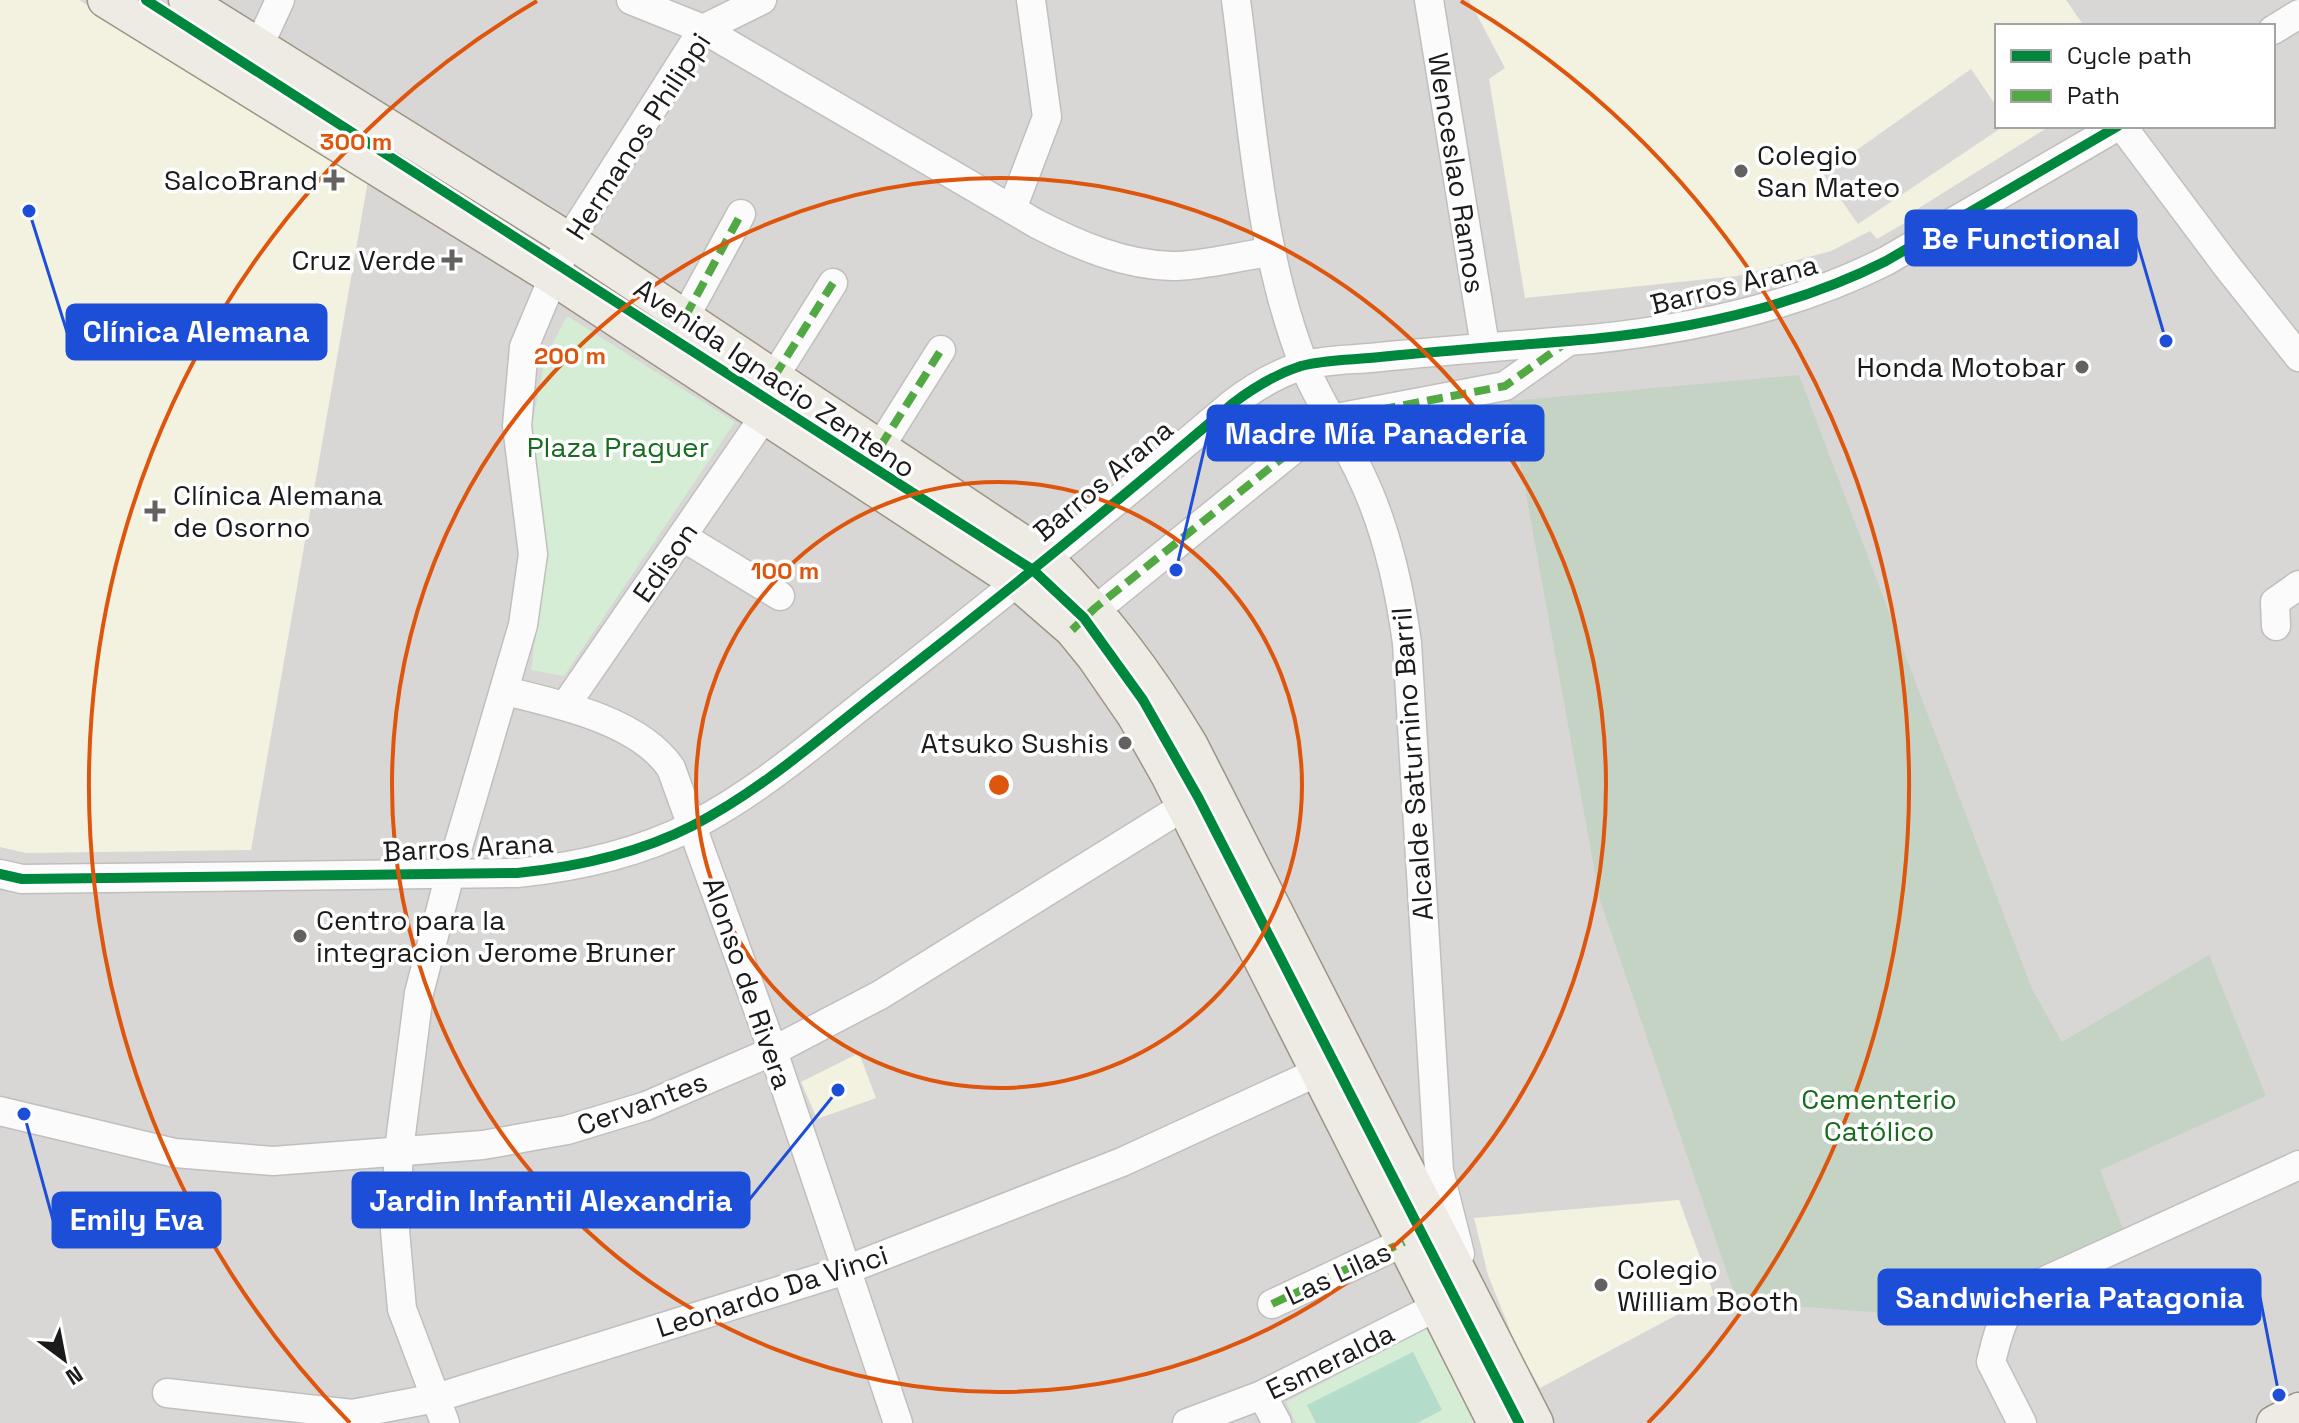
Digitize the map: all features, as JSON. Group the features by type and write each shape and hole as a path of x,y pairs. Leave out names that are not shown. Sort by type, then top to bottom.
{"main road":[{"name":"Avenida Ignacio Zenteno","path":"105,0 552,277 1018,583 1084,619 1164,701 1213,789 1350,1057 1423,1170 1469,1291 1536,1423"},
{"name":"Avenida Ignacio Zenteno","path":"186,0 569,240 1046,558 1084,619 1183,806 1495,1423"},
{"path":"343,147 363,111"},
{"path":"2274,1423 2299,1410"}],"street":[{"path":"241,85 280,0"},
{"path":"631,0 703,29 1012,209 1089,248 1145,263 1173,266 1270,252"},
{"path":"703,29 709,0"},
{"name":"Hermanos Philippi","path":"441,1411 402,1309 395,1231 399,1150 419,993 450,874 523,625 533,554 517,426 524,347 569,240 703,29 762,0"},
{"path":"1012,209 1047,117 1031,0"},
{"name":"Alcalde Saturnino Barril","path":"1236,0 1270,252 1304,365 1373,504 1394,569 1404,618 1423,1170"},
{"name":"Wenceslao Ramos","path":"1429,0 1485,346"},
{"path":"2275,29 2299,14"},
{"name":"Barros Arana","path":"0,874 22,879 517,873 583,864 657,841 692,826 755,789 1018,583 1232,404 1269,380 1304,365 1653,331 1785,300 1860,274 2116,128"},
{"path":"2122,128 2299,357"},
{"path":"685,317 741,214"},
{"path":"774,377 833,283"},
{"name":"Barros Arana","path":"1084,619 1331,419 1505,386 1569,341"},
{"path":"880,447 941,350"},
{"name":"Edison","path":"565,706 764,417"},
{"path":"683,537 780,596"},
{"path":"2276,626 2275,602 2299,585"},
{"name":"Alonso de Rivera","path":"505,691 565,706 636,735 657,751 676,778 773,1051 898,1423"},
{"name":"Cervantes","path":"0,1111 175,1153 273,1161 483,1145 567,1130 646,1106 773,1051 880,995 1213,789"},
{"name":"Leonardo Da Vinci","path":"167,1393 352,1414 441,1411 846,1270 1122,1162 1350,1057"},
{"path":"2022,1423 1991,1362 2001,1321 2021,1295 2040,1283 2299,1165"},
{"name":"Las Lilas","path":"1272,1304 1404,1242"},
{"name":"Esmeralda","path":"1187,1423 1262,1395 1469,1291"},
{"path":"1262,1395 1277,1423"}],"shaded area":[{"path":"0,0 2299,0 2299,1423 0,1423"},
{"name":"Clínica Alemana de Osorno","path":"0,0 79,0 369,175 251,850 26,853 0,847"},
{"name":"Colegio San Mateo","path":"1469,0 2066,0 2083,24 1995,24 1995,128 2047,128 1906,216 1908,221 1877,239 1870,231 1831,251 1737,276 1525,298 1489,79 1505,68"},
{"path":"1971,69 1995,104 1995,128 2001,128 1858,224 1823,174"},
{"path":"859,1053 876,1098 817,1119 801,1082"},
{"name":"Colegio William Booth","path":"1679,1200 1714,1295 1540,1388 1518,1350 1488,1275 1474,1218"}],"green space":[{"name":"Plaza Praguer","path":"567,316 735,422 564,676 531,670 547,555 532,426 545,358"},
{"name":"Cementerio Católico","path":"1799,375 2032,989 2062,1042 2209,955 2266,1096 2100,1170 2127,1239 2012,1304 1940,1323 1886,1313 1737,1302 1600,900 1509,401"},
{"path":"1433,1325 1481,1423 1296,1423 1286,1402"},
{"path":"1413,1352 1442,1410 1417,1423 1316,1423 1307,1405"}],"marked path":[{"path":"685,317 741,214"},
{"path":"774,377 833,283"},
{"path":"1072,630 1095,608 1331,419 1505,386 1564,344"},
{"path":"880,447 941,350"},
{"path":"1272,1304 1404,1242"}],"cycle path":[{"path":"146,0 1033,570 1084,618 1143,700 1198,797 1519,1423"},
{"path":"0,874 22,879 517,873 584,863 628,852 671,836 718,812 791,762 1016,583 1232,404 1274,377 1320,362 1629,335 1705,322 1780,303 1886,261 2115,128"}],"place":[{"name":"Colegio San Mateo","path":"1741,171"},
{"name":"SalcoBrand","path":"334,180"},
{"name":"Clínica Alemana","path":"29,211"},
{"name":"Cruz Verde","path":"452,260"},
{"name":"Be Functional","path":"2166,341"},
{"name":"Honda Motobar","path":"2082,367"},
{"name":"Clínica Alemana de Osorno","path":"155,511"},
{"name":"Madre Mía Panadería","path":"1176,570"},
{"name":"Atsuko Sushis","path":"1125,743"},
{"name":"Centro para la integracion Jerome Bruner","path":"300,936"},
{"name":"Jardin Infantil Alexandria","path":"838,1090"},
{"name":"Emily Eva","path":"24,1114"},
{"name":"Colegio William Booth","path":"1601,1285"},
{"name":"Sandwicheria Patagonia","path":"2279,1395"}]}
